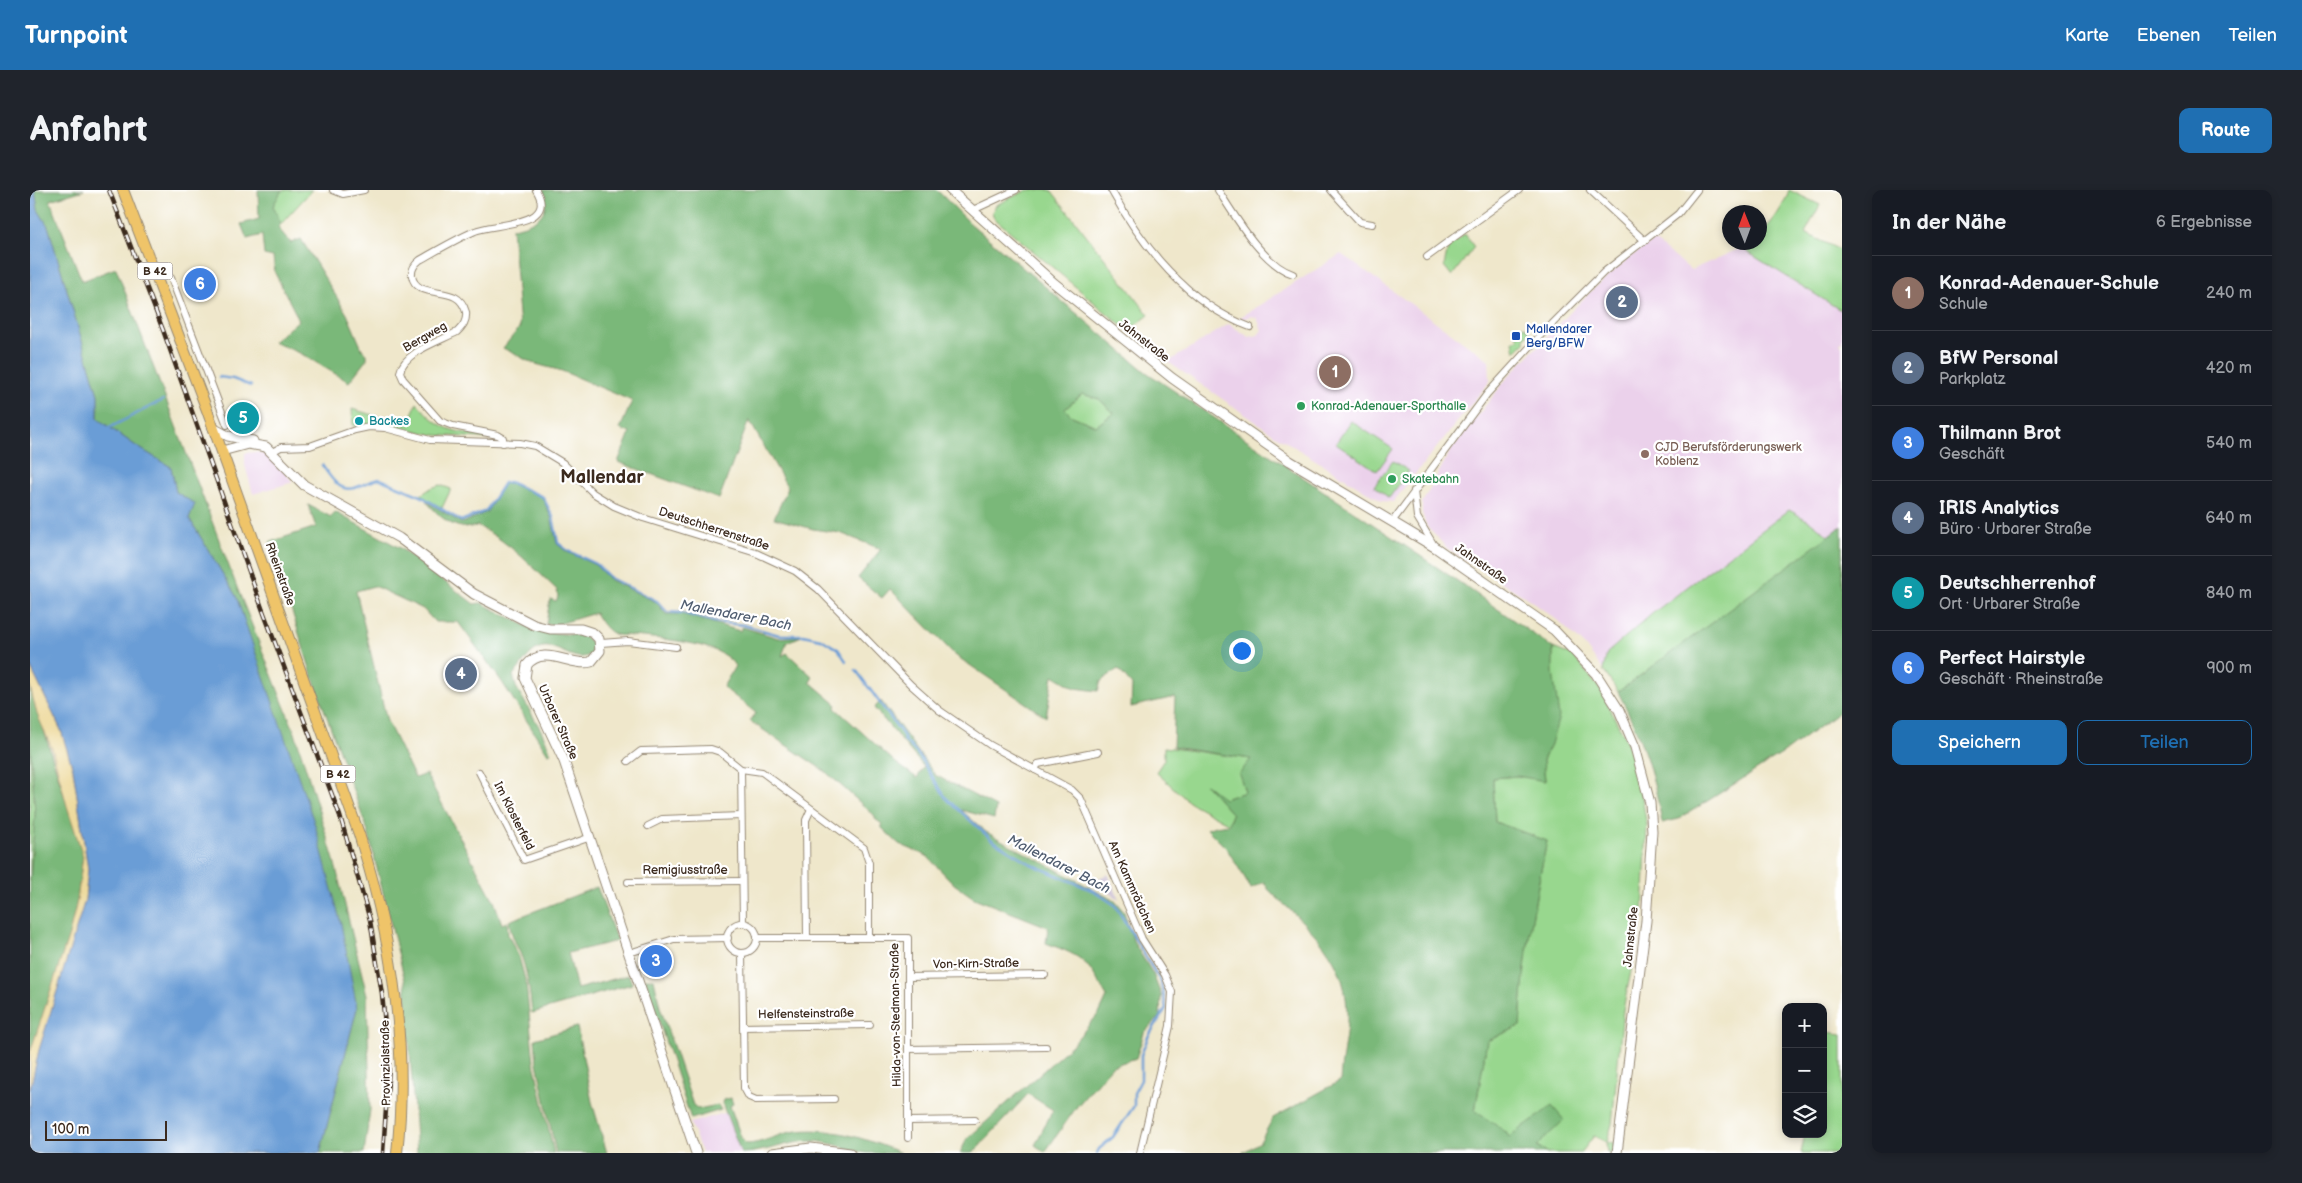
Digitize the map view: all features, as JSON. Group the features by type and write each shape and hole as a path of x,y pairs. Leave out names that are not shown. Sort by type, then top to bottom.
{"main road":[{"name":"Rheinstraße","path":"123,190 207,410 359,834 381,908 394,973"},
{"name":"Provinzialstraße","path":"394,973 401,1068 397,1153"}],"street":[{"path":"333,190 343,194 364,190"},
{"name":"Bergweg","path":"503,443 503,438 498,435 446,424 440,421 403,379 400,372 404,362 413,355 457,332 463,326 466,316 465,309 458,299 453,295 420,288 414,282 412,272 416,263 420,260 476,230 520,222 532,217 540,206 540,197 536,190"},
{"name":"Jahnstraße","path":"950,190 1068,295 1172,378 1290,461 1436,548 1554,630 1584,659 1618,710 1641,768 1651,810 1649,881 1617,1153"},
{"path":"973,210 1016,190"},
{"path":"1110,190 1126,218 1168,270 1207,302 1238,322 1250,327"},
{"path":"1218,190 1259,247 1281,270 1293,274"},
{"path":"1330,190 1360,222 1372,224"},
{"path":"1427,257 1519,190"},
{"path":"1590,190 1645,241"},
{"path":"1392,522 1488,394 1538,338 1604,272 1678,214 1697,190"},
{"path":"156,274 164,273 171,278 227,425"},
{"path":"207,410 220,405"},
{"name":"Deutschherrenstraße","path":"272,452 281,447 310,446 369,427 385,428 430,440 535,446 563,463 594,493 614,506 652,521 756,554 795,571 818,589 910,685 939,710 990,745 1035,770"},
{"path":"213,428 228,436 257,444 272,452 304,485 399,538 474,594 534,625 543,628 588,630 597,636 601,643 628,641 676,647"},
{"path":"222,451 243,445 257,444"},
{"path":"1414,491 1418,517 1436,548"},
{"name":"Urbarer Straße","path":"601,643 600,651 591,662 580,662 554,656 540,656 530,661 525,674 526,682 564,761 696,1153"},
{"path":"628,761 641,751 711,749 720,752 741,769 762,772 866,852 869,863 869,938"},
{"path":"1035,770 1038,764 1098,752"},
{"name":"Remigiusstraße","path":"741,769 743,923"},
{"name":"Am Kammrädchen","path":"1035,770 1072,790 1081,799 1142,939 1165,975 1172,992 1170,1026 1140,1153"},
{"name":"Im Klosterfeld","path":"479,772 524,860 591,837"},
{"path":"807,938 806,820 811,809"},
{"path":"648,826 662,819 742,816"},
{"name":"Remigiusstraße","path":"628,882 742,881"},
{"path":"743,923 755,930 757,938 751,950 742,952 730,946 728,938 734,926 743,923"},
{"path":"629,953 674,939 728,938"},
{"name":"Hilda-von-Stedman-Straße","path":"757,938 908,938 908,1138"},
{"name":"Helfensteinstraße","path":"742,952 744,1088 749,1098 756,1100 834,1099"},
{"name":"Von-Kirn-Straße","path":"908,977 1045,974"},
{"name":"Helfensteinstraße","path":"743,1027 870,1024"},
{"path":"908,1049 1046,1047"},
{"path":"908,1121 975,1120"},
{"path":"772,1153 810,1148 850,1153"}],"shaded area":[{"name":"CJD Berufsförderungswerk Koblenz","path":"1654,241 1691,270 1736,250 1744,250 1842,311 1842,341 1840,344 1842,346 1842,526 1830,537 1811,522 1608,653 1603,670 1585,646 1557,620 1527,598 1448,549 1427,527 1422,513 1422,503 1451,450 1507,378 1589,293 1630,257"},
{"path":"1341,254 1489,360 1490,381 1393,502 1382,501 1275,435 1168,362 1229,324 1249,337 1258,335 1262,330 1257,318 1252,316 1239,318"},
{"path":"256,452 269,456 293,482 253,494 245,465 245,453"},
{"path":"1108,874 1119,899 1104,889 1099,878"},
{"path":"725,1113 741,1153 702,1153 690,1123"}],"green space":[{"path":"35,190 84,190 50,200 82,281 116,268 238,590 295,733 334,860 367,995 370,1110 364,1153 320,1153 357,1008 236,596 189,518 194,504 176,492 171,467 136,446 98,419 98,395 48,226 38,210"},
{"path":"258,190 282,190 273,206 281,224 278,228 291,243 301,239 347,314 362,349 367,354 367,359 349,382 300,353 273,342 299,320 275,273 273,257 264,255 262,235 247,239 241,224 259,219"},
{"path":"282,190 312,190 281,224 273,206 275,198"},
{"path":"542,190 937,190 971,224 1146,372 1462,584 1553,648 1553,672 1559,717 1551,744 1543,760 1545,781 1517,776 1493,778 1495,822 1547,841 1530,933 1520,1026 1487,1041 1475,1111 1506,1132 1509,1137 1552,1106 1564,1120 1537,1146 1548,1153 1242,1153 1260,1142 1273,1118 1340,1081 1347,1023 1346,1000 1342,980 1335,962 1325,947 1313,932 1268,889 1264,882 1251,888 1227,849 1207,829 1229,824 1232,814 1205,784 1224,799 1245,792 1239,774 1251,759 1173,747 1175,697 1131,707 1132,685 1118,669 1101,681 1098,691 1075,688 1053,675 1046,717 955,655 890,589 882,598 858,578 881,549 840,533 813,529 774,518 788,488 749,420 719,499 618,462 630,433 620,429 632,401 562,371 532,363 503,348 520,327 512,228 520,227 539,217 545,206","holes":["1082,394 1099,399 1114,413 1096,426 1072,416 1065,409"]},
{"path":"1027,190 1051,190 1149,315 1128,331 994,218 992,212 996,205"},
{"path":"1789,190 1820,205 1805,233 1842,251 1842,311 1744,250 1767,250 1767,227 1784,202"},
{"path":"1465,234 1474,247 1452,276 1444,266 1448,248"},
{"path":"1522,326 1526,327 1530,332 1524,339 1526,341 1515,352 1513,341 1518,339 1515,331"},
{"path":"1082,394 1099,399 1114,413 1096,426 1072,416 1065,409"},
{"path":"417,403 435,421 443,426 461,432 496,437 496,439 434,435 383,423 353,426 352,409 407,425"},
{"path":"1351,421 1393,449 1377,471 1336,443"},
{"name":"Skatebahn","path":"1393,461 1409,471 1389,498 1374,486"},
{"path":"509,483 542,497 551,517 557,544 567,552 595,565 610,580 656,602 666,614 682,614 740,631 742,627 778,638 802,636 787,642 782,656 787,653 813,677 810,682 837,705 835,708 896,763 917,778 924,767 874,708 881,701 935,775 996,807 994,819 961,810 986,832 1115,901 1124,912 1134,943 1153,974 1161,995 1160,1016 1144,1033 1136,1058 1112,1066 1078,1105 1045,1152 1035,1145 1053,1110 1028,1094 973,1153 960,1153 967,1139 1072,1045 1100,1012 1107,997 1089,968 1077,957 1046,943 1048,927 974,898 954,884 927,856 899,844 882,828 882,824 875,819 875,816 826,772 750,721 756,713 723,687 735,666 727,657 716,651 685,642 615,634 607,629 595,613 555,625 546,624 550,599 556,601 558,597 557,590 500,539 478,526 462,527 449,522 426,501 461,523 487,512 504,484"},
{"path":"440,485 451,489 442,508 421,495 431,488"},
{"path":"308,505 331,517 335,512 400,548 474,604 481,603 536,631 584,636 594,644 591,654 584,657 571,655 550,647 537,649 530,654 513,675 516,687 541,730 551,753 548,754 502,682 458,622 435,622 423,609 374,586 356,591 387,721 415,778 426,774 494,901 502,924 507,922 508,935 519,957 526,983 534,1063 554,1153 417,1153 405,981 368,832 313,678 270,542 316,527"},
{"path":"1789,510 1811,522 1830,537 1618,692 1603,670 1607,653 1653,613"},
{"path":"1842,526 1842,710 1785,752 1679,819 1662,823 1646,756 1618,692"},
{"path":"1553,648 1573,656 1600,689 1626,740 1639,779 1647,826 1643,914 1623,1010 1612,1124 1607,1142 1616,1145 1615,1153 1607,1153 1606,1142 1594,1136 1581,1153 1548,1153 1537,1146 1509,1137 1475,1111 1487,1041 1520,1026 1530,933 1547,841 1495,822 1493,778 1517,776 1545,780 1543,760 1551,744"},
{"path":"30,686 83,856 77,901 69,935 30,1053 30,882 35,814 30,738"},
{"path":"30,738 35,814 30,881"},
{"path":"1164,747 1251,759 1245,792 1224,799 1208,787 1232,814 1229,824 1189,802 1156,772 1164,760"},
{"path":"597,887 617,941 568,953 577,989 629,975 632,984 532,1013 526,972 509,921"},
{"path":"645,979 654,979 660,1007 693,1105 698,1109 718,1105 721,1110 691,1119"},
{"path":"577,1027 592,1102 607,1153 556,1153 537,1063 535,1039"},
{"path":"1827,1032 1842,1034 1842,1153 1801,1153 1804,1138 1827,1138"},
{"path":"731,1098 733,1104 730,1106 742,1140 746,1144 757,1143 791,1132 819,1130 861,1138 901,1153 866,1153 813,1141 741,1153 722,1103 723,1100"}],"sand":[{"path":"30,666 61,730 73,769 88,869 85,900 39,1050 30,1090 30,1053 69,935 77,901 83,856 52,749 37,714 30,686"}],"water":[{"path":"30,190 35,190 38,210 48,226 98,395 98,419 136,446 171,467 176,492 195,504 189,518 236,596 315,825 341,924 357,1008 320,1153 30,1153 30,1090 39,1050 85,900 88,869 73,769 61,730 30,666"}],"waterway":[{"name":"Mallendarer Bach","path":"219,377 233,379 251,386"},
{"name":"Mallendarer Bach","path":"107,429 163,400"},
{"name":"Mallendarer Bach","path":"322,465 333,481 342,487 347,489 353,488 380,479 421,496 461,521 486,511 504,483 509,482 543,497 553,517 558,543 568,551 596,564 610,578 657,601 667,612 683,613 715,622 744,625 779,635 803,635 821,639 838,649 846,661"},
{"name":"Mallendarer Bach","path":"856,670 903,735 905,741 917,753 946,798 992,840 1031,864 1094,891 1115,905 1161,982 1166,1008 1148,1037 1141,1055 1141,1080 1134,1093 1134,1106 1113,1137 1097,1153"}],"railway":[{"path":"109,190 163,330 262,608 340,816 370,920 382,994 389,1065 383,1153"}],"place":[{"name":"Perfect Hairstyle","path":"200,284"},
{"name":"BfW Personal","path":"1622,302"},
{"name":"Mallendarer Berg/BFW","path":"1516,336"},
{"name":"Konrad-Adenauer-Schule","path":"1335,372"},
{"name":"Konrad-Adenauer-Sporthalle","path":"1301,406"},
{"name":"Deutschherrenhof","path":"243,418"},
{"name":"Backes","path":"359,421"},
{"name":"CJD Berufsförderungswerk Koblenz","path":"1645,454"},
{"name":"Skatebahn","path":"1392,479"},
{"name":"IRIS Analytics","path":"461,674"},
{"name":"Thilmann Brot","path":"656,961"}],"district":[{"name":"Mallendar","path":"602,477"}]}
